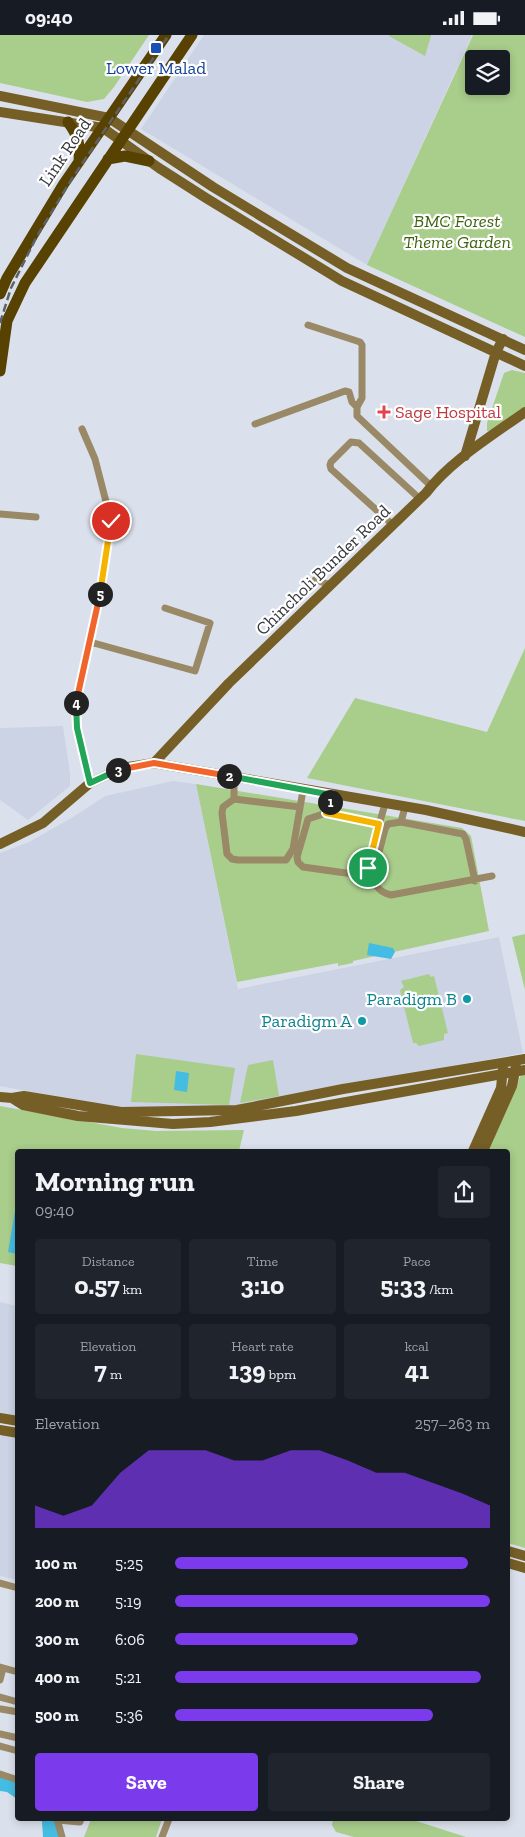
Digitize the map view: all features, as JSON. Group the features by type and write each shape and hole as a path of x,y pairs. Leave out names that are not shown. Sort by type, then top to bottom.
{"main road":[{"name":"Link Road","path":"0,293 58,193 166,35"},
{"path":"0,371 7,321 25,283 192,35"},
{"path":"68,123 77,136 80,145 79,162"},
{"path":"108,159 125,157 149,161"}],"street":[{"path":"0,95 109,118 213,187 347,268 525,350"},
{"path":"0,112 103,128 206,198 342,281 525,366"},
{"path":"149,161 157,149"},
{"path":"308,325 360,342 362,345 362,398 357,407 357,416 431,486"},
{"path":"465,456 496,353 503,339"},
{"path":"255,424 345,391 349,392 352,402 357,407"},
{"name":"Chincholi Bunder Road","path":"154,763 229,683 394,525 431,486 465,456 525,412"},
{"path":"82,429 94,459 111,521 90,642 76,705 77,728 90,783"},
{"path":"394,525 331,469 331,462 351,442 359,443 420,499"},
{"path":"0,514 36,517"},
{"path":"315,580 331,585"},
{"path":"90,642 195,671 210,623 165,608"},
{"path":"0,844 44,823 90,783 122,768 154,763 405,807 525,832"},
{"path":"234,777 234,799"},
{"path":"300,807 234,799 223,807 222,813 227,854 232,859 238,860 286,860 293,849 303,790"},
{"path":"326,813 332,795"},
{"path":"379,824 326,813 311,817 306,822 297,857 298,862 303,867 360,875 365,873 385,804"},
{"path":"401,822 405,807"},
{"path":"475,881 466,839 463,834 401,822 388,824 373,875 378,889 384,893 391,895 475,881 492,876"},
{"path":"0,1097 24,1097 121,1112 156,1113 237,1110 343,1089 521,1060 520,1071 484,1149"},
{"path":"474,1149 501,1088 504,1063"},
{"path":"12,1098 23,1105 78,1116 173,1124 242,1119 290,1112 520,1071"},
{"path":"287,1101 290,1112"},
{"path":"0,1418 15,1420"},
{"path":"0,1430 15,1432"},
{"path":"510,1552 525,1556"},
{"path":"510,1564 525,1568"},
{"path":"0,1583 15,1587"},
{"path":"0,1680 2,1668 15,1671"},
{"path":"15,1701 2,1698 0,1710 15,1712"},
{"path":"0,1734 15,1737"},
{"path":"0,1746 15,1750"},
{"path":"0,1774 15,1779"},
{"path":"58,1821 62,1837"},
{"path":"162,1837 168,1821"}],"shaded area":[{"path":"204,35 472,35 367,265 141,129"},
{"path":"63,726 70,773 70,786 28,820 0,800 0,728"},
{"path":"173,781 196,784 238,989 499,937 523,1053 233,1106 116,1108 0,1086 0,853 29,842 105,796"},
{"path":"0,1302 15,1306 15,1417 0,1413"},
{"path":"1,1434 15,1438 15,1580 0,1576"}],"green space":[{"path":"0,35 149,35 104,99 87,102 0,83"},
{"path":"390,35 431,35 431,36 425,56"},
{"name":"BMC Forest Theme Garden","path":"473,35 525,35 525,337 367,265 465,52 465,95 510,95 510,50 466,50"},
{"path":"512,370 525,373 525,407 503,426 487,431 487,423 504,373"},
{"path":"525,648 525,821 307,778 355,698 487,732"},
{"path":"196,784 462,828 471,836 489,931 353,961 353,963 338,966 338,963 237,982"},
{"path":"525,934 525,990 512,937"},
{"path":"429,974 431,977 434,976 448,1033 444,1034 444,1040 419,1046 413,1043 400,990 404,987 401,981"},
{"path":"136,1054 235,1068 229,1105 131,1102"},
{"path":"273,1060 279,1096 240,1103 248,1065"},
{"path":"525,1074 525,1548 510,1544 510,1149 489,1149 521,1075"},
{"path":"0,1106 122,1128 156,1131 244,1130 239,1149 15,1149 15,1266 0,1263"},
{"path":"90,1821 161,1821 156,1837 84,1837"},
{"path":"333,1821 416,1821 466,1837 354,1837 336,1832 332,1825"}],"water":[{"path":"369,943 393,948 395,952 391,959 367,955"},
{"path":"176,1071 189,1073 187,1092 174,1090"},
{"path":"15,1211 15,1254 8,1252"},
{"path":"0,1775 15,1782 15,1798 7,1792 0,1791"},
{"path":"58,1821 60,1837 43,1837 42,1822"}],"railway":[{"path":"0,323 11,288 37,236 73,177 169,35"}],"place":[{"name":"Lower Malad","path":"156,48"},
{"name":"Sage Hospital","path":"384,412"},
{"name":"Paradigm B","path":"467,999"},
{"name":"Paradigm A","path":"362,1021"}],"route":[{"path":"111,521 95,620 76,705 77,728 90,783 122,768 154,763 332,795 326,813 379,824 368,868"}]}
